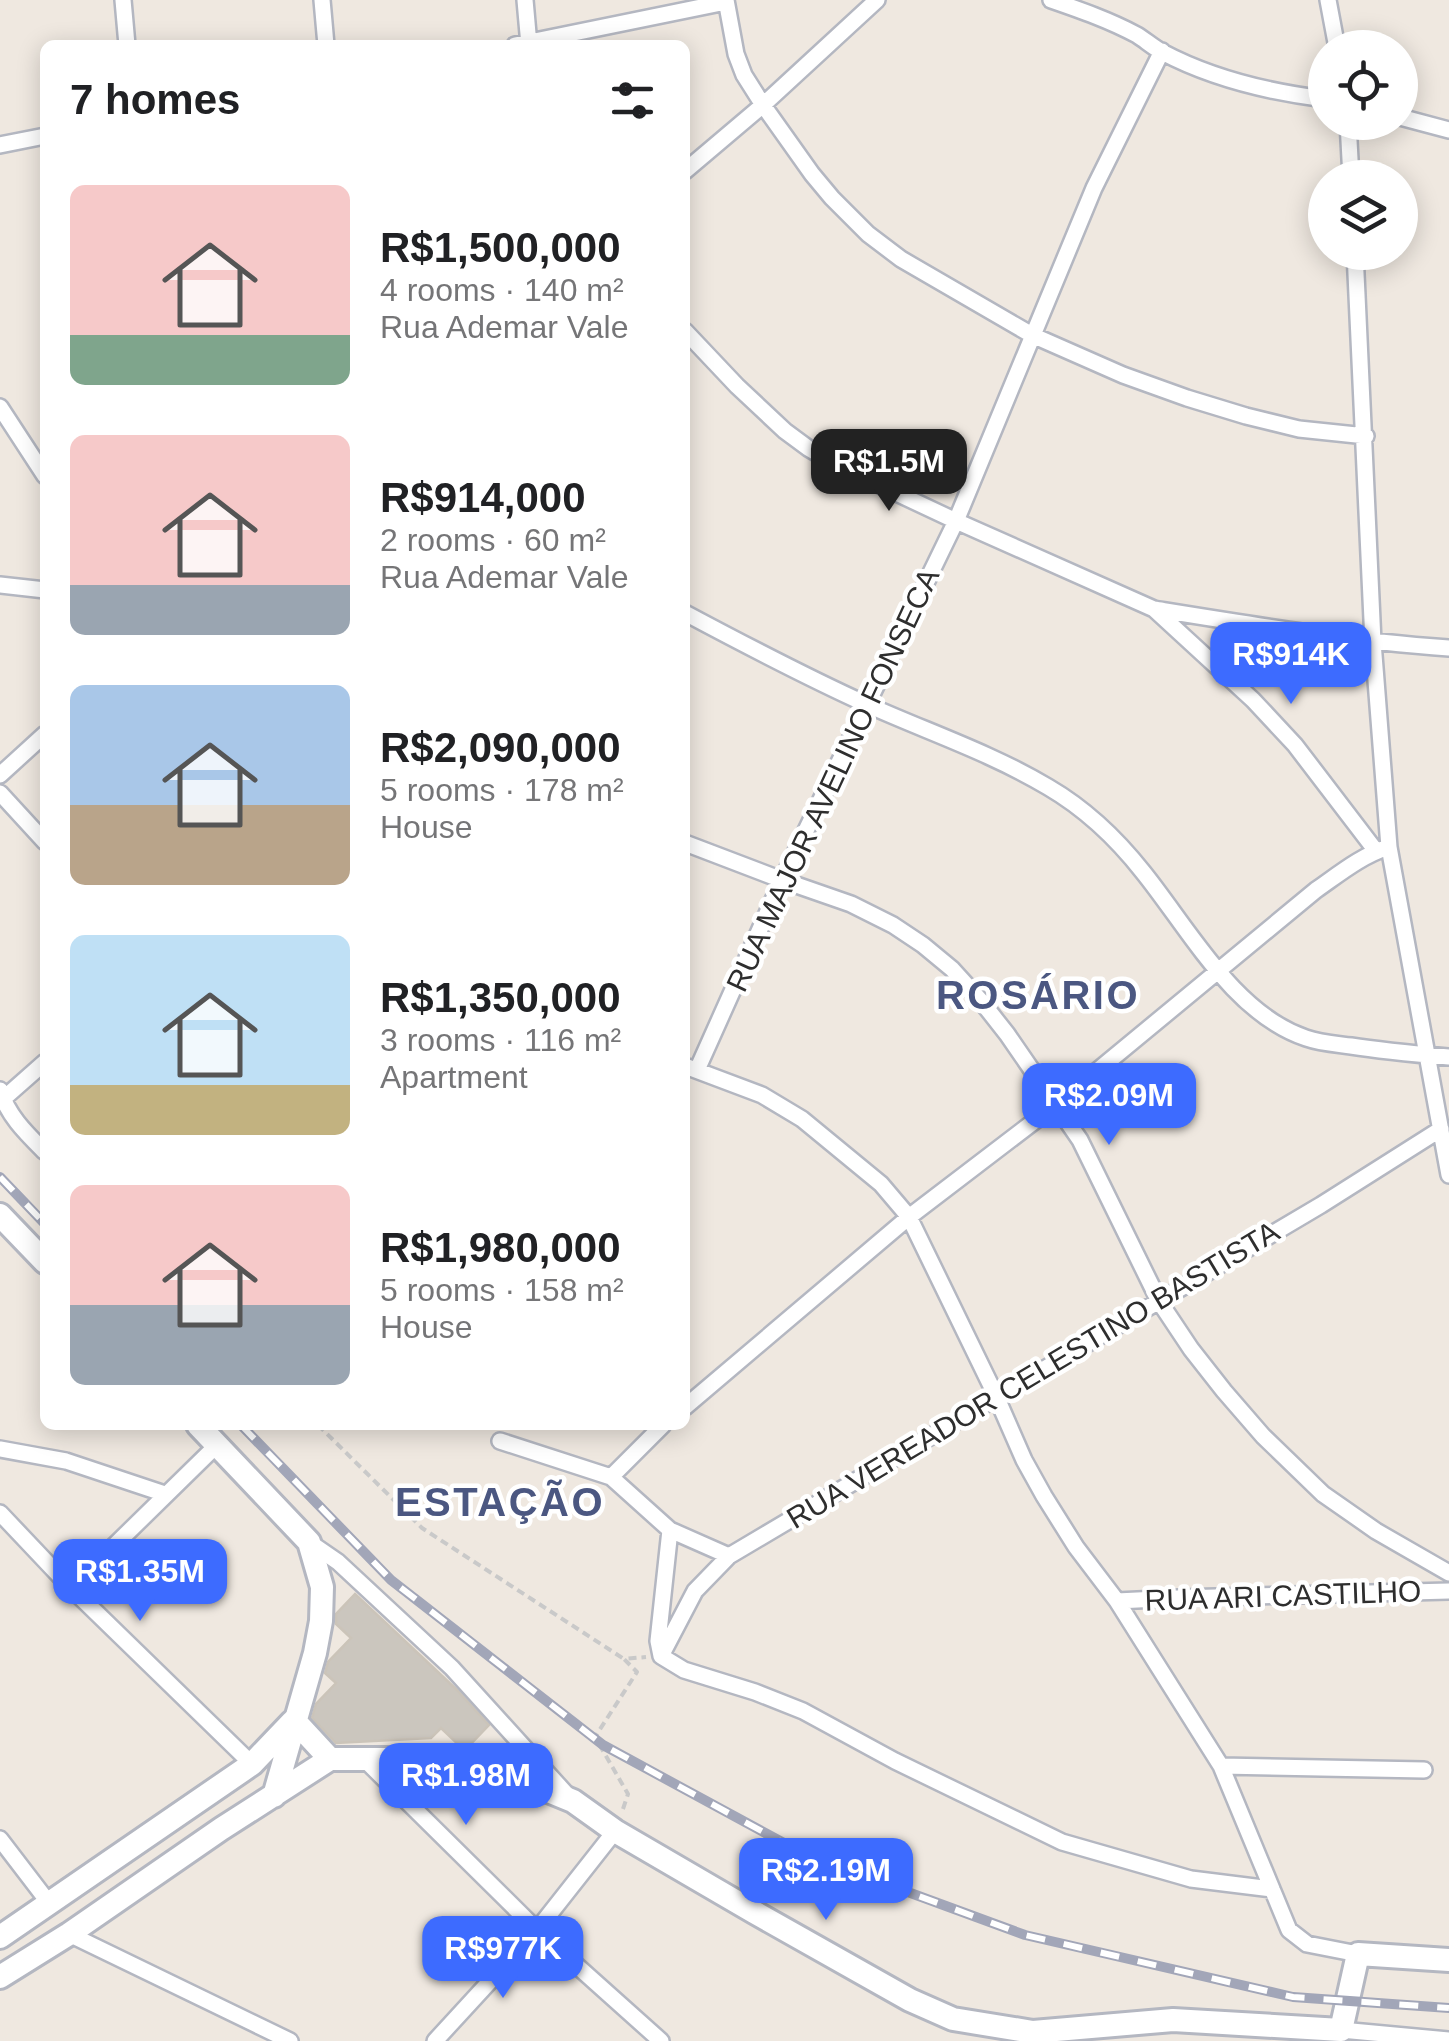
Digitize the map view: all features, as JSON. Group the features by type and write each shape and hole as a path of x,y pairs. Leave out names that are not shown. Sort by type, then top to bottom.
{"main road":[{"path":"0,1214 40,1257"},
{"path":"203,1430 309,1542 322,1587 315,1653 274,1796"},
{"path":"294,1720 330,1759"},
{"path":"0,1936 252,1764 294,1720"},
{"path":"252,1764 446,1758 496,1772 573,1802 754,1912 936,2013 1032,2037 1173,2020 1342,2030 1358,1954 1449,1960"},
{"path":"0,1977 330,1759"},
{"path":"200,1800 222,1829"},
{"path":"48,1903 70,1934"}],"street":[{"path":"123,0 127,40"},
{"path":"322,0 326,40"},
{"path":"524,40 525,0"},
{"path":"690,167 877,0"},
{"path":"1050,0 1098,16 1162,52 1248,86 1308,98"},
{"path":"1098,16 1108,0"},
{"path":"1328,0 1334,30"},
{"path":"543,40 726,1 736,54 763,104 812,174 868,234 901,259 1032,335 1123,375 1246,416 1299,429 1366,436"},
{"name":"RUA MAJOR AVELINO FONSECA","path":"691,1068 956,522 1094,188 1162,52"},
{"path":"1418,122 1449,130"},
{"path":"0,145 40,137"},
{"path":"1357,270 1382,849 1428,1055 1449,1175"},
{"path":"690,336 784,431 808,448 956,522 1154,608 1248,625 1449,648"},
{"path":"3,414 40,469"},
{"path":"0,586 40,590"},
{"path":"1154,608 1253,700 1382,849"},
{"path":"690,615 868,705 971,747 1048,787 1081,810 1118,843 1218,970 1270,1020 1308,1038 1449,1056"},
{"path":"0,775 40,739"},
{"path":"0,793 40,837"},
{"path":"690,845 852,904 924,945 952,969 981,1000 1057,1104 1080,1140 1159,1301 1224,1392 1262,1436 1324,1494 1376,1530 1449,1571"},
{"path":"690,1403 909,1217 1057,1104 1316,890 1382,849"},
{"path":"40,1066 1,1095 7,1110 40,1147"},
{"path":"691,1068 762,1095 802,1119 881,1184 909,1217 1044,1496 1117,1601 1221,1766 1284,1922 1296,1938 1307,1944 1358,1954"},
{"name":"RUA VEREADOR CELESTINO BASTISTA","path":"661,1656 695,1591 730,1556 1441,1130"},
{"path":"610,1478 658,1430"},
{"path":"500,1441 610,1478 670,1530 730,1556"},
{"path":"71,1588 216,1444"},
{"path":"0,1449 66,1461 165,1494"},
{"path":"0,1513 71,1588 252,1764"},
{"path":"670,1530 658,1641 661,1656 684,1670 803,1711 895,1761 1062,1842 1191,1879 1272,1889"},
{"path":"309,1542 338,1562 452,1668 573,1802"},
{"name":"RUA ARI CASTILHO","path":"1117,1601 1449,1591"},
{"path":"364,1758 538,1930 661,2041"},
{"path":"1221,1766 1424,1770"},
{"path":"435,2041 538,1930 615,1830"},
{"path":"0,1839 48,1903"},
{"path":"70,1934 290,2041"},
{"path":"1342,2030 1449,2040"}],"path":[{"path":"323,1430 422,1528 624,1658 637,1672 596,1737 628,1794 615,1830"},
{"path":"624,1658 661,1656"}],"building":[{"path":"355,1594 489,1725 467,1748 441,1728 431,1738 336,1743 312,1718 316,1704 336,1683 325,1673 328,1662 351,1638 336,1624 336,1614"}],"railway":[{"path":"0,1177 40,1219"},
{"path":"246,1430 391,1580 603,1745 804,1854 1025,1935 1293,1997 1449,2008"}],"district":[{"name":"ROSÁRIO","path":"1038,995"},
{"name":"ESTAÇÃO","path":"500,1502"}]}
